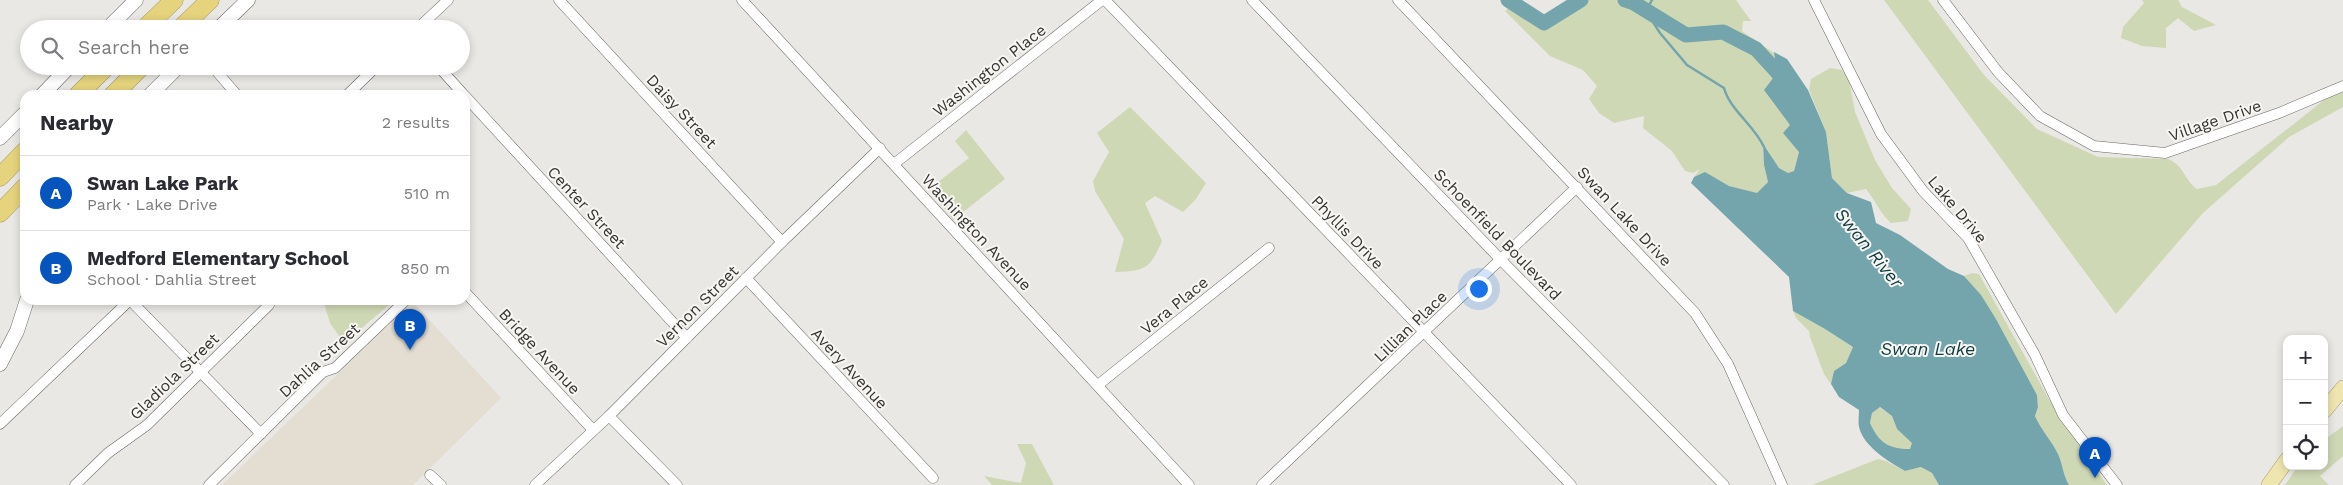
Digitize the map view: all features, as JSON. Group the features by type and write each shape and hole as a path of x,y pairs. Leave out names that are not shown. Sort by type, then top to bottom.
{"highway":[{"path":"153,20 174,0"},
{"path":"189,20 210,0"},
{"path":"83,90 98,75"},
{"path":"118,90 133,75"},
{"path":"0,177 20,156"},
{"path":"0,213 20,192"}],"main road":[{"path":"116,20 136,0"},
{"path":"227,20 248,0"},
{"path":"47,90 61,75"},
{"path":"155,90 170,75"},
{"path":"0,138 20,117"},
{"path":"0,364 17,331 25,305"},
{"path":"2328,406 2343,388"},
{"path":"2269,485 2283,466"}],"street":[{"path":"427,20 448,0"},
{"name":"Daisy Street","path":"559,0 782,242"},
{"name":"Washington Avenue","path":"742,0 1189,485"},
{"name":"Washington Place","path":"894,164 1103,0"},
{"name":"Phyllis Drive","path":"1103,0 1571,485"},
{"name":"Schoenfield Boulevard","path":"1252,0 1500,259 1724,485"},
{"name":"Swan Lake Drive","path":"1398,0 1696,313 1711,334 1728,364 1782,485"},
{"name":"Lake Drive","path":"1814,0 1881,134 1923,191 1968,238 2036,355 2063,415 2116,485"},
{"name":"Village Drive","path":"1943,0 1998,72 2040,116 2094,146 2165,153 2279,113 2343,86"},
{"path":"220,75 233,90"},
{"path":"352,90 368,75"},
{"name":"Center Street","path":"446,75 459,90"},
{"name":"Center Street","path":"470,103 687,338"},
{"name":"Vernon Street","path":"535,485 609,416 782,242 880,148"},
{"name":"Lillian Place","path":"1262,485 1577,187"},
{"name":"Vera Place","path":"1098,385 1269,248"},
{"name":"Avery Avenue","path":"746,278 933,478"},
{"name":"Bridge Avenue","path":"470,297 593,430"},
{"path":"0,424 125,305"},
{"path":"135,305 261,434"},
{"name":"Gladiola Street","path":"75,485 108,453 147,425 269,305"},
{"name":"Dahlia Street","path":"209,485 323,372 335,368 401,305"},
{"path":"609,416 677,485"},
{"path":"430,475 440,485"}],"shaded area":[{"path":"410,305 416,305 501,398 413,485 222,485"}],"green space":[{"path":"1571,0 1736,0 1751,21 1743,21 1742,31 1774,53 1799,152 1794,171 1788,173 1779,168 1763,146 1764,165 1768,182 1757,194 1729,186 1705,173 1694,177 1700,169 1693,173 1685,171 1672,151 1643,128 1644,116 1614,123 1599,113 1589,99 1597,86 1583,70 1550,56 1505,11 1515,4 1536,19 1545,18"},
{"path":"1884,0 1928,0 1984,75 2037,129 2098,157 2168,159 2181,169 2197,189 2216,185 2343,85 2343,107 2289,137 2203,213 2116,314"},
{"path":"2142,0 2178,0 2182,7 2216,25 2194,31 2178,18 2166,28 2166,48 2142,46 2121,38 2123,27 2144,3"},
{"path":"1830,68 1842,70 1849,80 1855,112 1875,160 1892,188 1911,209 1908,221 1891,223 1866,189 1847,193 1832,178 1826,132 1809,90 1811,79"},
{"path":"1130,107 1206,183 1196,199 1183,212 1155,196 1145,203 1162,241 1154,258 1145,267 1133,271 1115,272 1124,239 1095,191 1093,181 1109,152 1097,133"},
{"path":"966,130 1005,179 953,220 929,189 969,158 955,141"},
{"path":"1972,273 1979,274 2055,410 2096,467 2095,472 2097,471 2107,485 2069,485 2058,454 2035,416 2038,407 2037,395 1996,319 1964,276"},
{"path":"325,305 389,305 344,343 330,323"},
{"path":"1793,311 1853,347 1846,363 1834,371 1831,384 1824,374 1809,331 1796,318"},
{"path":"1879,407 1892,416 1897,429 1913,443 1910,449 1895,448 1885,444 1877,436 1870,423 1872,413"},
{"path":"2343,426 2343,456 2328,469 2328,437"},
{"path":"1017,444 1032,444 1054,485 992,485 984,476 1021,483 1026,463"},
{"path":"1878,459 1905,471 1921,467 1932,473 1939,485 1812,485"},
{"path":"2295,470 2327,470 2320,476 2329,485 2285,485"}],"water":[{"name":"Swan Lake","path":"1774,52 1787,59 1808,90 1826,132 1832,178 1847,193 1871,202 1876,223 1900,235 1948,269 1964,276 1981,295 2037,395 2038,407 2035,416 2058,454 2069,485 1939,485 1932,473 1921,467 1905,471 1878,453 1866,441 1859,427 1859,410 1839,397 1831,384 1834,371 1846,363 1853,347 1793,311 1789,277 1691,183 1694,177 1705,172 1729,186 1757,193 1768,182 1764,165 1763,144 1779,168 1788,173 1794,171 1799,152 1783,133 1790,125 1764,90 1777,73","holes":["1880,407 1892,416 1897,429 1912,443 1910,449 1896,448 1886,444 1873,430 1870,423 1872,413"]}],"waterway":[{"name":"Swan River","path":"1508,0 1544,23 1581,0"},
{"name":"Swan River","path":"1625,0 1634,3 1686,35 1723,32 1756,49 1778,73 1787,89"},
{"path":"1652,0 1646,11 1660,33 1687,65 1724,88 1731,103 1760,139 1764,147"}],"place":[{"name":"Medford Elementary School","path":"410,350"},
{"name":"Swan Lake Park","path":"2095,478"}]}
